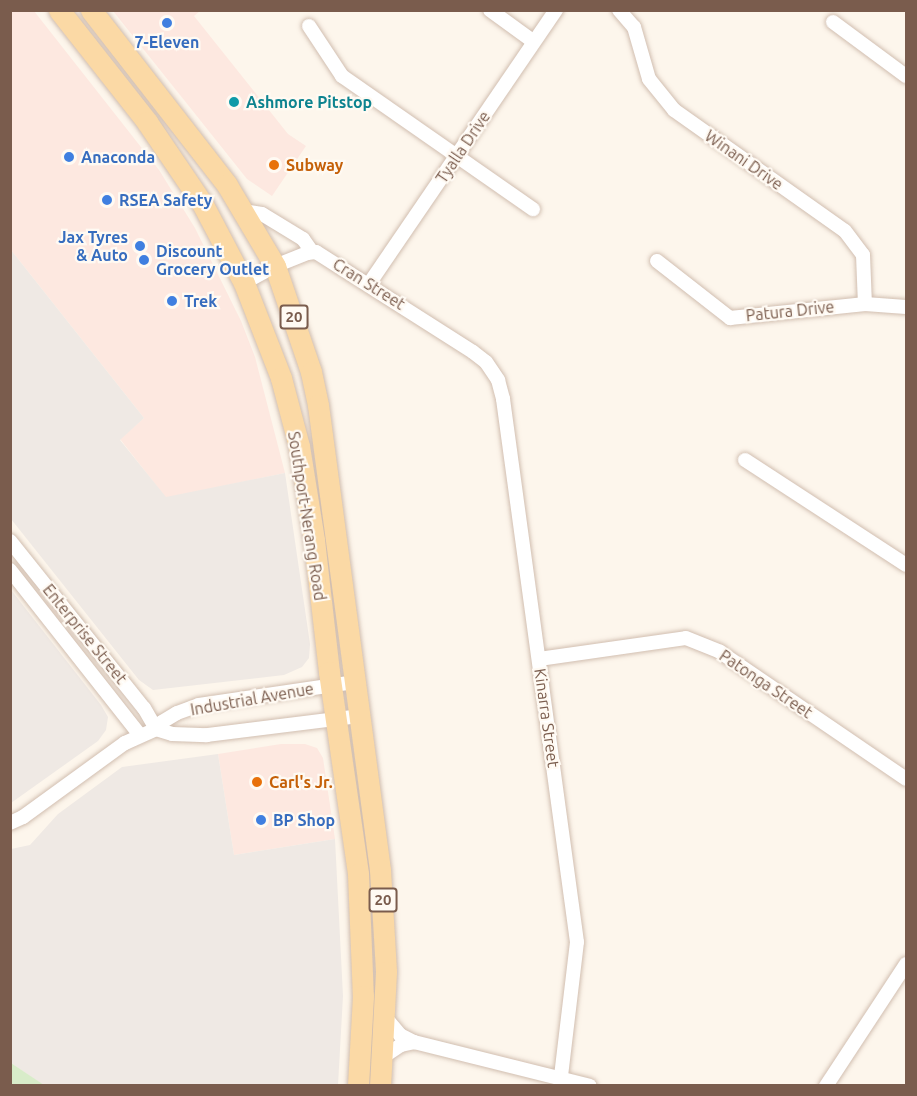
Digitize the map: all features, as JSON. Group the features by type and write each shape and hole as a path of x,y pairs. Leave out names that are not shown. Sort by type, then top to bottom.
{"main road":[{"name":"Southport-Nerang Road","path":"59,10 147,122 219,232 244,283 280,378 299,446 314,540 335,718 355,855 363,939 363,1024 358,1086"},
{"name":"Southport-Nerang Road","path":"91,10 227,185 275,266 296,321 318,405 380,870 385,924 385,1017 380,1086"}],"street":[{"path":"490,10 534,42"},
{"name":"Tyalla Drive","path":"369,284 556,10"},
{"name":"Winani Drive","path":"619,10 634,27 649,79 674,110 845,231 863,255 865,304"},
{"path":"833,22 906,76"},
{"path":"309,26 342,76 532,209"},
{"name":"Cran Street","path":"243,212 262,214 303,239 312,252 323,255 369,284 486,362"},
{"path":"244,283 275,266 312,252"},
{"name":"Patura Drive","path":"657,261 730,318 865,304 906,307"},
{"name":"Kinarra Street","path":"486,362 498,380 503,399 577,942 561,1077"},
{"path":"745,460 906,565"},
{"name":"Enterprise Street","path":"10,541 144,708 156,729"},
{"name":"Enterprise Street","path":"10,570 140,735"},
{"name":"Patonga Street","path":"539,659 686,638 720,652 906,779"},
{"name":"Industrial Avenue","path":"10,823 140,735 156,729 162,722 177,713 199,705 355,682"},
{"name":"Industrial Avenue","path":"156,729 172,734 207,735 360,716"},
{"path":"826,1086 906,964"},
{"path":"385,1017 400,1035 414,1042 590,1086"},
{"path":"383,1057 401,1045 414,1042"}],"shaded area":[{"path":"11,11 34,11 159,170 195,228 241,321 255,357 285,473 166,498 120,439 144,418 11,250"},
{"name":"Ashmore Pitstop","path":"113,11 200,11 194,16 288,134 306,146 272,196 247,179"},
{"path":"11,250 144,418 120,440 166,497 285,473 310,644 309,658 302,667 284,675 153,690 139,680 11,519"},
{"path":"11,590 108,717 106,730 98,741 11,803"},
{"path":"281,744 305,744 317,748 323,758 335,839 234,855 218,754"},
{"path":"218,754 234,855 335,839 343,996 338,1085 43,1085 11,1063 11,849 30,845 58,814 122,767"}],"green space":[{"path":"11,1063 44,1085 11,1085"}],"place":[{"name":"7-Eleven","path":"167,23"},
{"name":"Ashmore Pitstop","path":"234,102"},
{"name":"Anaconda","path":"69,157"},
{"name":"Subway","path":"274,165"},
{"name":"RSEA Safety","path":"107,200"},
{"name":"Jax Tyres & Auto","path":"140,246"},
{"name":"Discount Grocery Outlet","path":"144,260"},
{"name":"Trek","path":"172,301"},
{"name":"Carl's Jr.","path":"257,782"},
{"name":"BP Shop","path":"261,820"}]}
